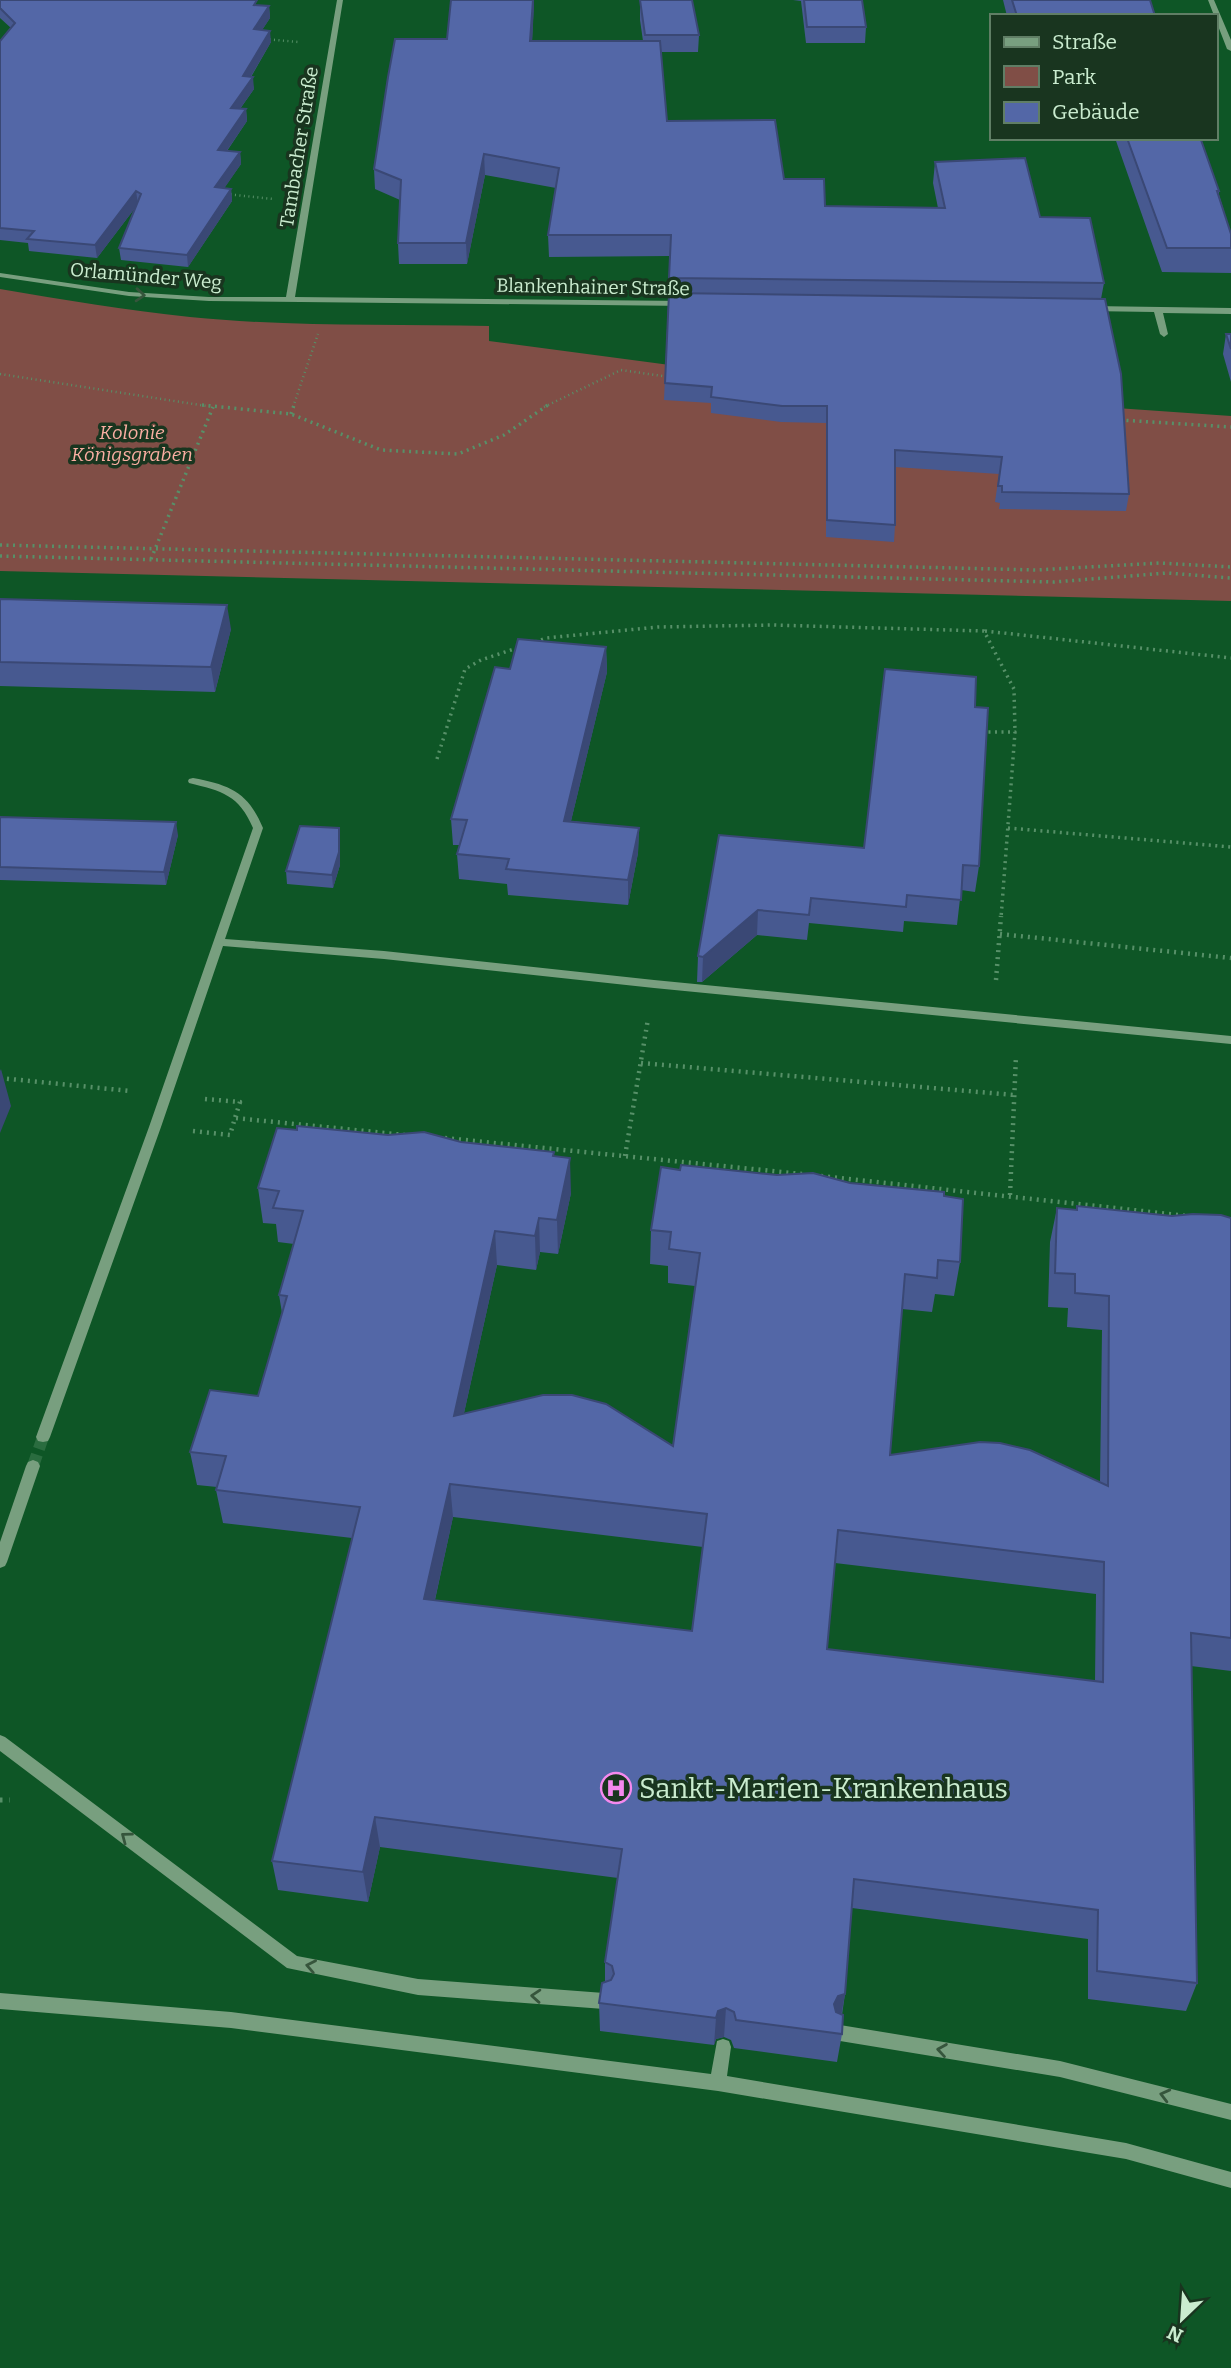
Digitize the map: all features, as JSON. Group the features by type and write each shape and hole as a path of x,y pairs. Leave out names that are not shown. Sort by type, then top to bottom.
{"street":[{"name":"Tambacher Straße","path":"290,300 340,0"},
{"path":"1217,15 1231,49"},
{"name":"Orlamünder Weg","path":"0,275 129,294 290,300"},
{"name":"Blankenhainer Straße","path":"290,300 692,304"},
{"path":"1076,309 1231,311"},
{"path":"1158,310 1164,334"},
{"path":"43,1437 155,1127 258,828 253,813 225,787 193,780"},
{"path":"218,942 384,955 1231,1040"},
{"path":"0,1562 33,1466"},
{"path":"0,1742 293,1963 418,1987 604,2001"},
{"path":"0,2001 231,2020 718,2083 1126,2151 1231,2180"},
{"path":"839,2033 1060,2069 1231,2112"},
{"path":"718,2083 723,2047"}],"path":[{"path":"259,38 298,42"},
{"path":"216,193 284,200"},
{"path":"291,414 319,331"},
{"path":"0,374 213,407 291,414 382,450 458,454 504,435 536,411 621,370 676,378"},
{"path":"151,559 213,407"},
{"path":"1114,420 1231,427"},
{"path":"0,545 1023,569 1158,563 1231,567"},
{"path":"0,556 1054,582 1167,573 1231,578"},
{"path":"533,643 546,638 670,627 772,625 984,631 1231,658"},
{"path":"984,631 1014,689 1008,828 993,1016"},
{"path":"437,759 465,669 481,660 520,647"},
{"path":"971,732 1014,732"},
{"path":"1008,828 1231,847"},
{"path":"1000,934 1231,958"},
{"path":"625,1156 654,984"},
{"path":"1010,1195 1018,1018"},
{"path":"641,1063 1014,1095"},
{"path":"155,1127 230,1135 235,1118 410,1135"},
{"path":"437,1138 804,1174"},
{"path":"818,1175 1190,1216"}],"green space":[{"name":"Kolonie Königsgraben","path":"0,289 118,308 227,320 302,324 489,326 489,341 776,379 932,395 1231,416 1231,601 0,571"}],"building":[{"path":"0,0 257,0 254,5 269,6 254,29 270,31 243,76 253,77 231,108 246,109 218,150 240,152 215,187 231,189 187,255 119,248 141,194 136,191 95,245 27,239 34,231 0,228 0,41 15,23 0,8"},
{"path":"451,0 533,0 530,41 660,41 667,121 775,120 784,179 824,179 825,206 945,208 935,162 1025,158 1040,217 1090,218 1104,283 669,278 671,235 548,235 559,168 484,154 466,243 398,243 401,180 374,169 395,39 447,39"},
{"path":"640,0 692,0 699,35 645,35"},
{"path":"804,0 862,0 866,27 807,27"},
{"path":"1012,0 1150,0 1154,14 1016,14"},
{"path":"1128,140 1201,140 1231,234 1231,248 1167,248"},
{"path":"669,293 1105,299 1121,374 1129,494 1002,492 1002,486 998,486 1002,457 895,450 895,525 827,520 827,406 782,406 711,397 712,387 665,383"},
{"path":"1226,334 1231,334 1231,349"},
{"path":"0,599 227,605 211,667 0,662"},
{"path":"518,639 606,647 564,821 639,828 628,880 506,869 509,859 457,854 467,820 451,819 495,667 510,669"},
{"path":"885,669 976,677 975,707 988,708 979,866 963,865 961,900 907,895 906,907 811,898 809,915 758,910 703,957 698,956 719,835 864,848"},
{"path":"0,817 176,822 164,872 0,867"},
{"path":"300,826 339,828 339,852 332,875 286,871"},
{"path":"297,1126 388,1135 424,1132 461,1142 554,1152 553,1156 570,1158 557,1220 539,1218 535,1236 495,1231 454,1416 543,1395 572,1395 606,1404 673,1446 700,1253 669,1249 671,1232 651,1230 661,1167 680,1170 681,1165 777,1175 813,1173 850,1183 944,1192 944,1196 963,1199 960,1262 938,1260 937,1278 905,1274 890,1455 980,1442 1000,1443 1030,1450 1108,1486 1109,1296 1075,1293 1075,1274 1055,1273 1057,1208 1077,1210 1077,1206 1172,1216 1193,1214 1231,1218 1231,1638 1191,1633 1197,1983 1097,1971 1098,1910 854,1879 845,1994 838,1996 834,2004 836,2012 843,2015 842,2034 736,2020 734,2012 726,2008 718,2011 716,2018 599,2003 602,1983 611,1980 614,1974 612,1966 605,1962 622,1849 375,1817 363,1872 272,1861 360,1507 216,1490 226,1456 190,1452 210,1390 258,1396 287,1296 279,1295 303,1211 273,1208 279,1191 258,1188 277,1128 297,1130","holes":["450,1484 707,1514 692,1631 424,1599","838,1530 1104,1562 1103,1682 827,1649"]}],"tunnel":[{"path":"33,1466 43,1437"}],"place":[{"name":"Sankt-Marien-Krankenhaus","path":"616,1788"}]}
